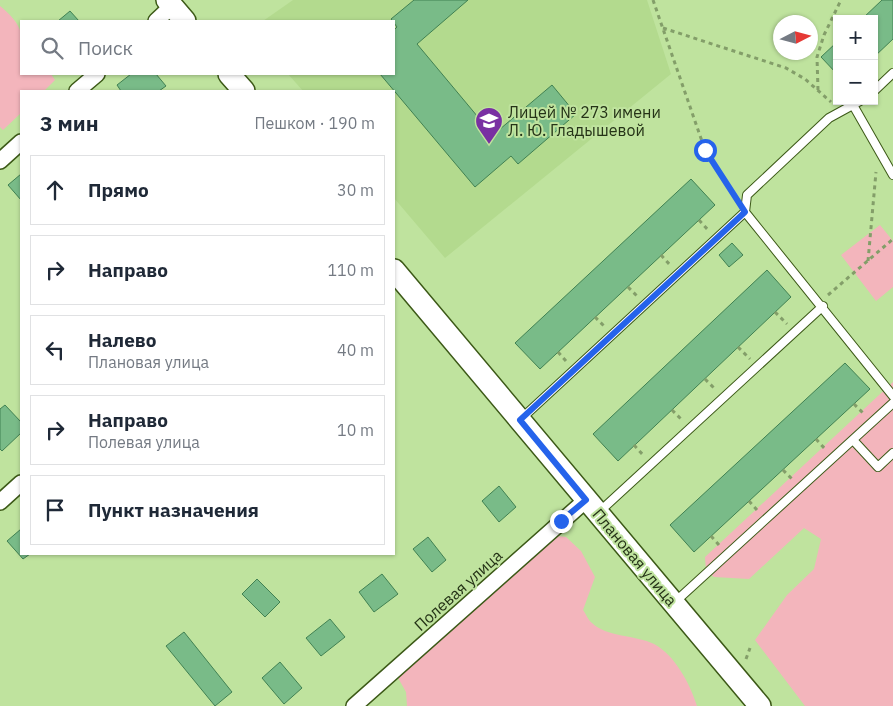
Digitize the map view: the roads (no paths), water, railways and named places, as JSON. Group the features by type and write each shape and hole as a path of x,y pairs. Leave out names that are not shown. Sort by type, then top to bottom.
{"street":[{"path":"158,20 175,9"},
{"path":"79,90 96,75"},
{"path":"230,75 243,90"},
{"path":"0,161 20,143"},
{"name":"Плановая улица","path":"395,271 760,706"},
{"path":"0,502 20,484"},
{"name":"Полевая улица","path":"354,706 592,506"}],"lane":[{"path":"878,86 893,73"},
{"path":"853,105 828,118 746,195 745,212 821,304 893,396"},
{"path":"858,105 878,150 893,175"},
{"path":"520,420 745,212"},
{"path":"592,506 821,304"},
{"path":"674,604 893,403"},
{"path":"853,440 878,467 893,453"}],"place":[{"name":"Лицей № 273 имени Л. Ю. Гладышевой","path":"489,145"}]}
